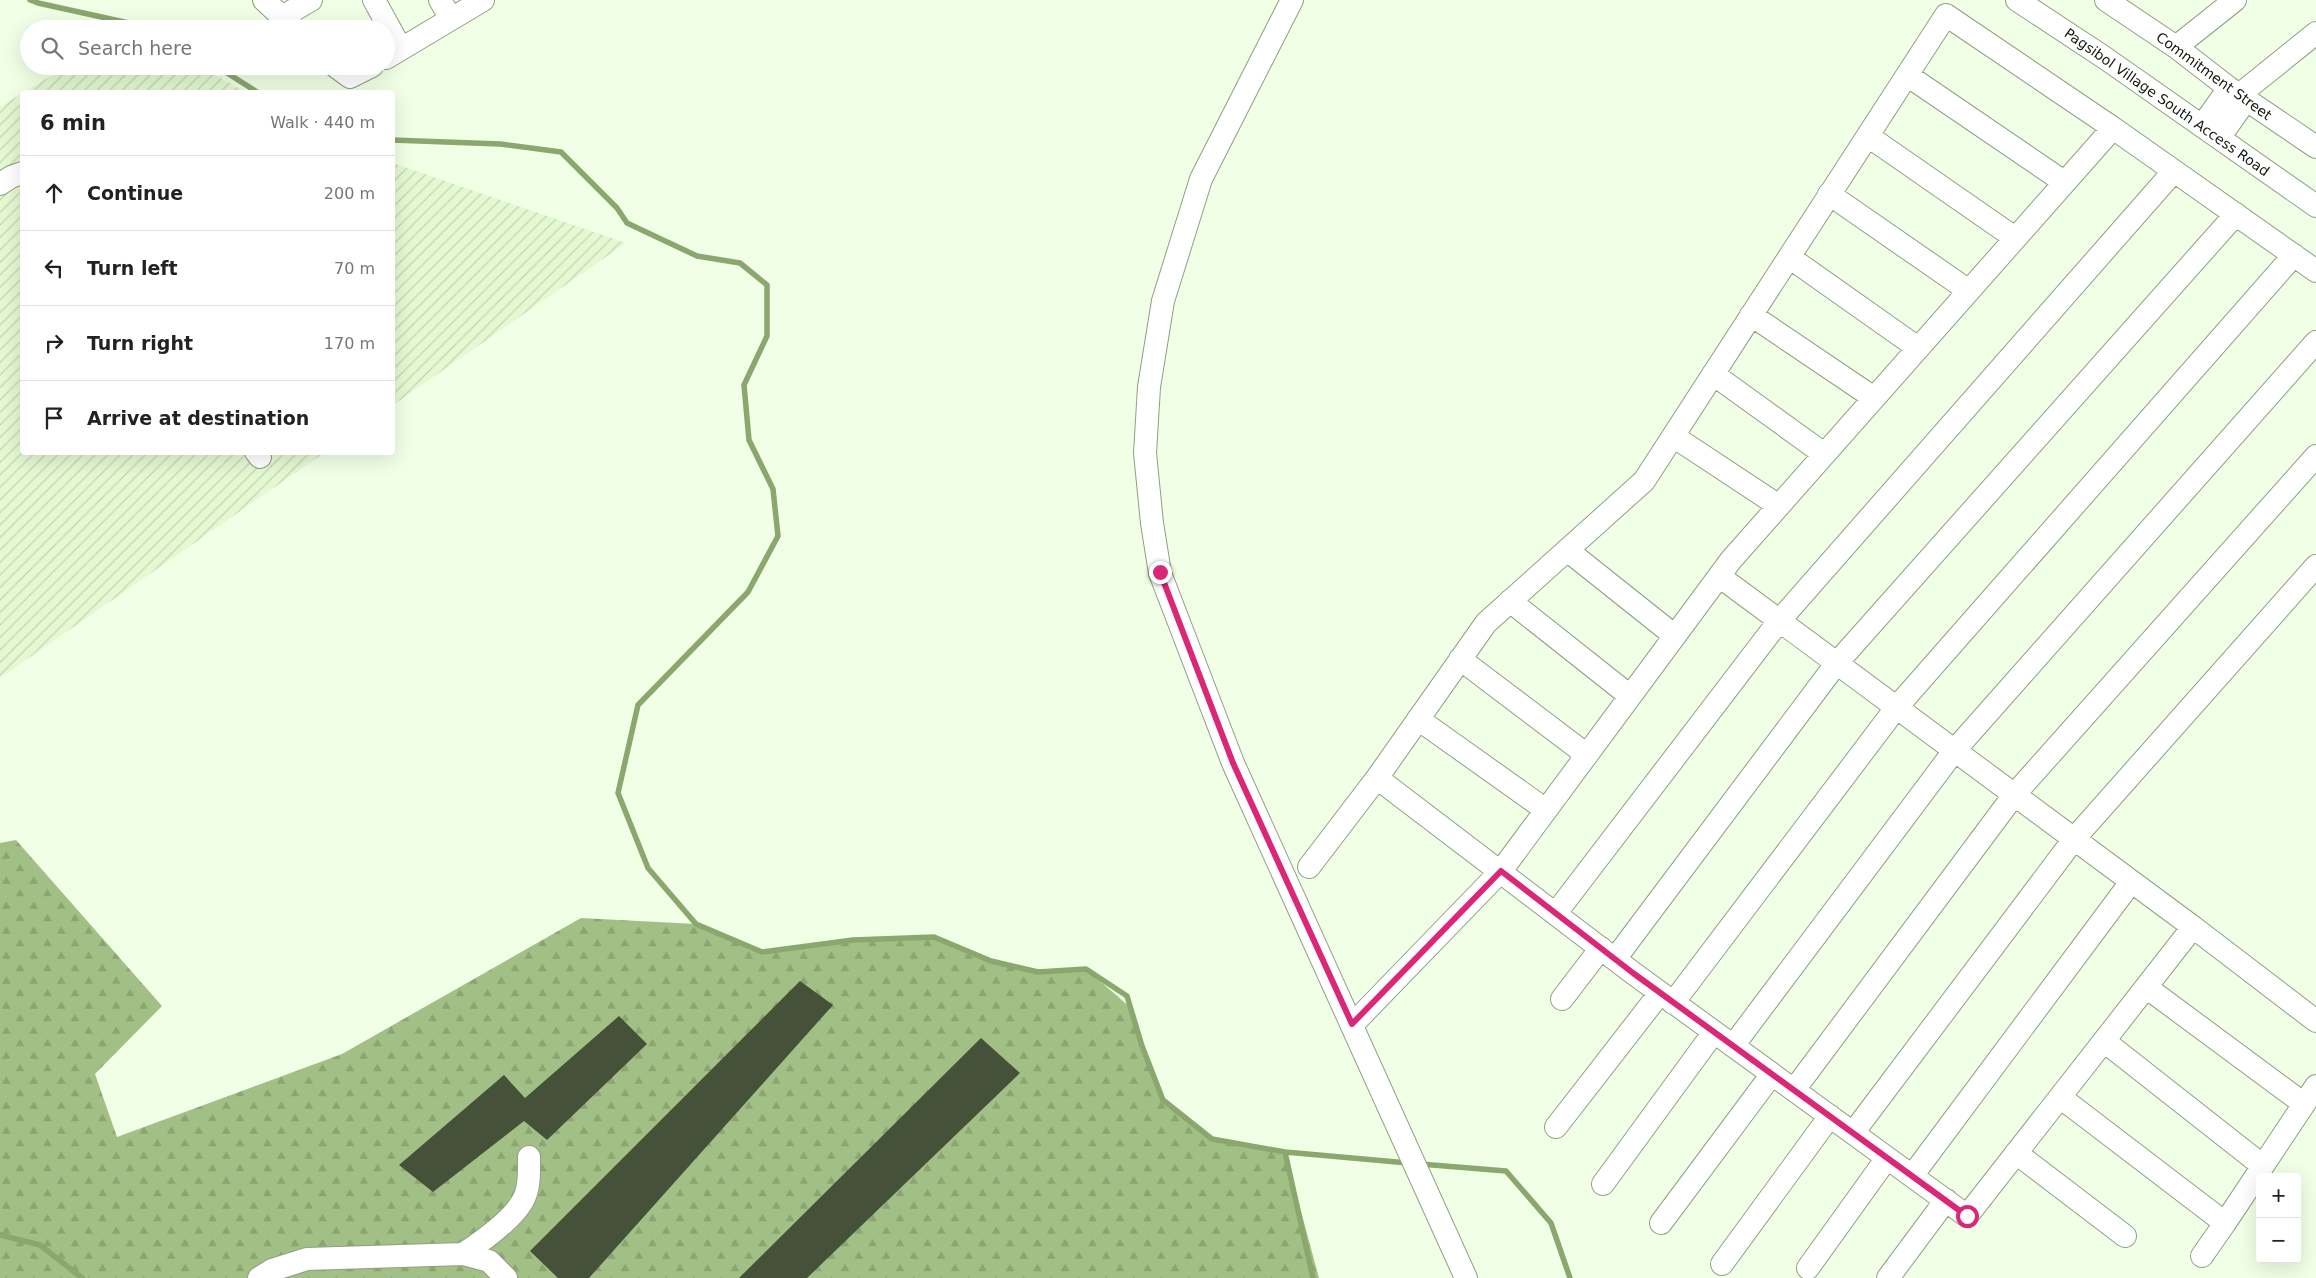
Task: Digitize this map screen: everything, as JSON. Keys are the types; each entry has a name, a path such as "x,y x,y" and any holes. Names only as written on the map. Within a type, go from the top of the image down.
{"street":[{"path":"264,0 285,20"},
{"path":"291,20 311,0"},
{"path":"374,0 382,20"},
{"path":"395,52 446,9 483,0"},
{"path":"1292,0 1201,179 1163,301 1149,387 1145,453 1152,523 1160,572 1233,763 1464,1274"},
{"name":"Pagsibol Village South Access Road","path":"2017,0 2316,206"},
{"path":"2176,47 2236,0"},
{"name":"Commitment Street","path":"2112,2 2238,94 2313,140"},
{"path":"1308,867 1377,778 1486,623 1644,481 1946,15 2112,128 2316,271"},
{"path":"2211,132 2238,94 2316,33"},
{"path":"1907,75 2064,182"},
{"path":"1352,1024 1501,871 1719,576 1824,454 2112,128"},
{"path":"1868,136 2015,238"},
{"path":"1556,913 1779,621 2174,171"},
{"path":"0,184 20,173"},
{"path":"1830,194 1969,291"},
{"path":"1562,999 1608,954 1836,664 2236,214"},
{"path":"1556,1127 1667,998 1896,708 2294,255"},
{"path":"1789,257 1918,348"},
{"path":"1752,315 1874,398"},
{"path":"1733,1046 1954,751 2316,342"},
{"path":"1713,374 1824,454"},
{"path":"1673,436 1779,506"},
{"path":"1794,1090 2014,795 2316,456"},
{"path":"1567,550 1675,636"},
{"path":"1853,1133 2074,839 2316,566"},
{"path":"1719,576 2193,927 2316,1021"},
{"path":"1510,601 1630,696"},
{"path":"1460,660 1587,755"},
{"path":"1418,720 1546,810"},
{"path":"1377,778 1667,998 1967,1216 2193,927"},
{"path":"1912,1176 2131,882"},
{"path":"2146,987 2310,1095 2202,1256"},
{"path":"1603,1184 1714,1032"},
{"path":"2104,1041 2263,1166"},
{"path":"1661,1223 1772,1074"},
{"path":"2060,1097 2225,1223"},
{"path":"1722,1264 1830,1116"},
{"path":"2016,1153 2125,1236"},
{"path":"463,1254 484,1240 509,1217 525,1197 530,1157"},
{"path":"1808,1268 1887,1158"},
{"path":"1888,1278 1946,1200"},
{"path":"260,1278 272,1270 306,1259 463,1254 489,1261 506,1278"}],"shaded area":[{"path":"53,75 215,75 242,90 27,90"},
{"path":"20,94 20,455 321,455 0,678 0,107"},
{"path":"395,164 626,243 395,404"}],"green space":[{"path":"16,840 162,1006 95,1074 117,1137 342,1054 581,918 696,924 762,952 851,940 939,939 993,962 1038,972 1086,969 1131,1008 1163,1100 1212,1139 1285,1152 1319,1278 0,1278 0,843"}],"building":[{"path":"800,981 833,1005 589,1278 558,1278 530,1251"},
{"path":"619,1016 647,1044 547,1140 524,1121 433,1192 399,1165 504,1075 525,1098"},
{"path":"981,1038 1020,1073 807,1278 739,1278"}],"waterway":[{"path":"30,0 115,20"},
{"path":"230,75 254,90"},
{"path":"395,140 500,144 561,152 617,208 627,223 697,256 740,263 767,285 767,336 744,385 749,440 773,489 778,536 748,592 638,705 618,793 648,868 696,924 762,952 853,940 934,937 991,961 1038,972 1086,969 1127,996 1142,1046 1163,1100 1212,1139 1285,1152 1408,1163"},
{"path":"1285,1152 1313,1278"},
{"path":"1420,1164 1506,1171 1551,1223 1570,1278"},
{"path":"0,1235 40,1245 82,1278"}],"route":[{"path":"1160,572 1233,763 1352,1024 1501,871 1633,973 1967,1216"}]}
